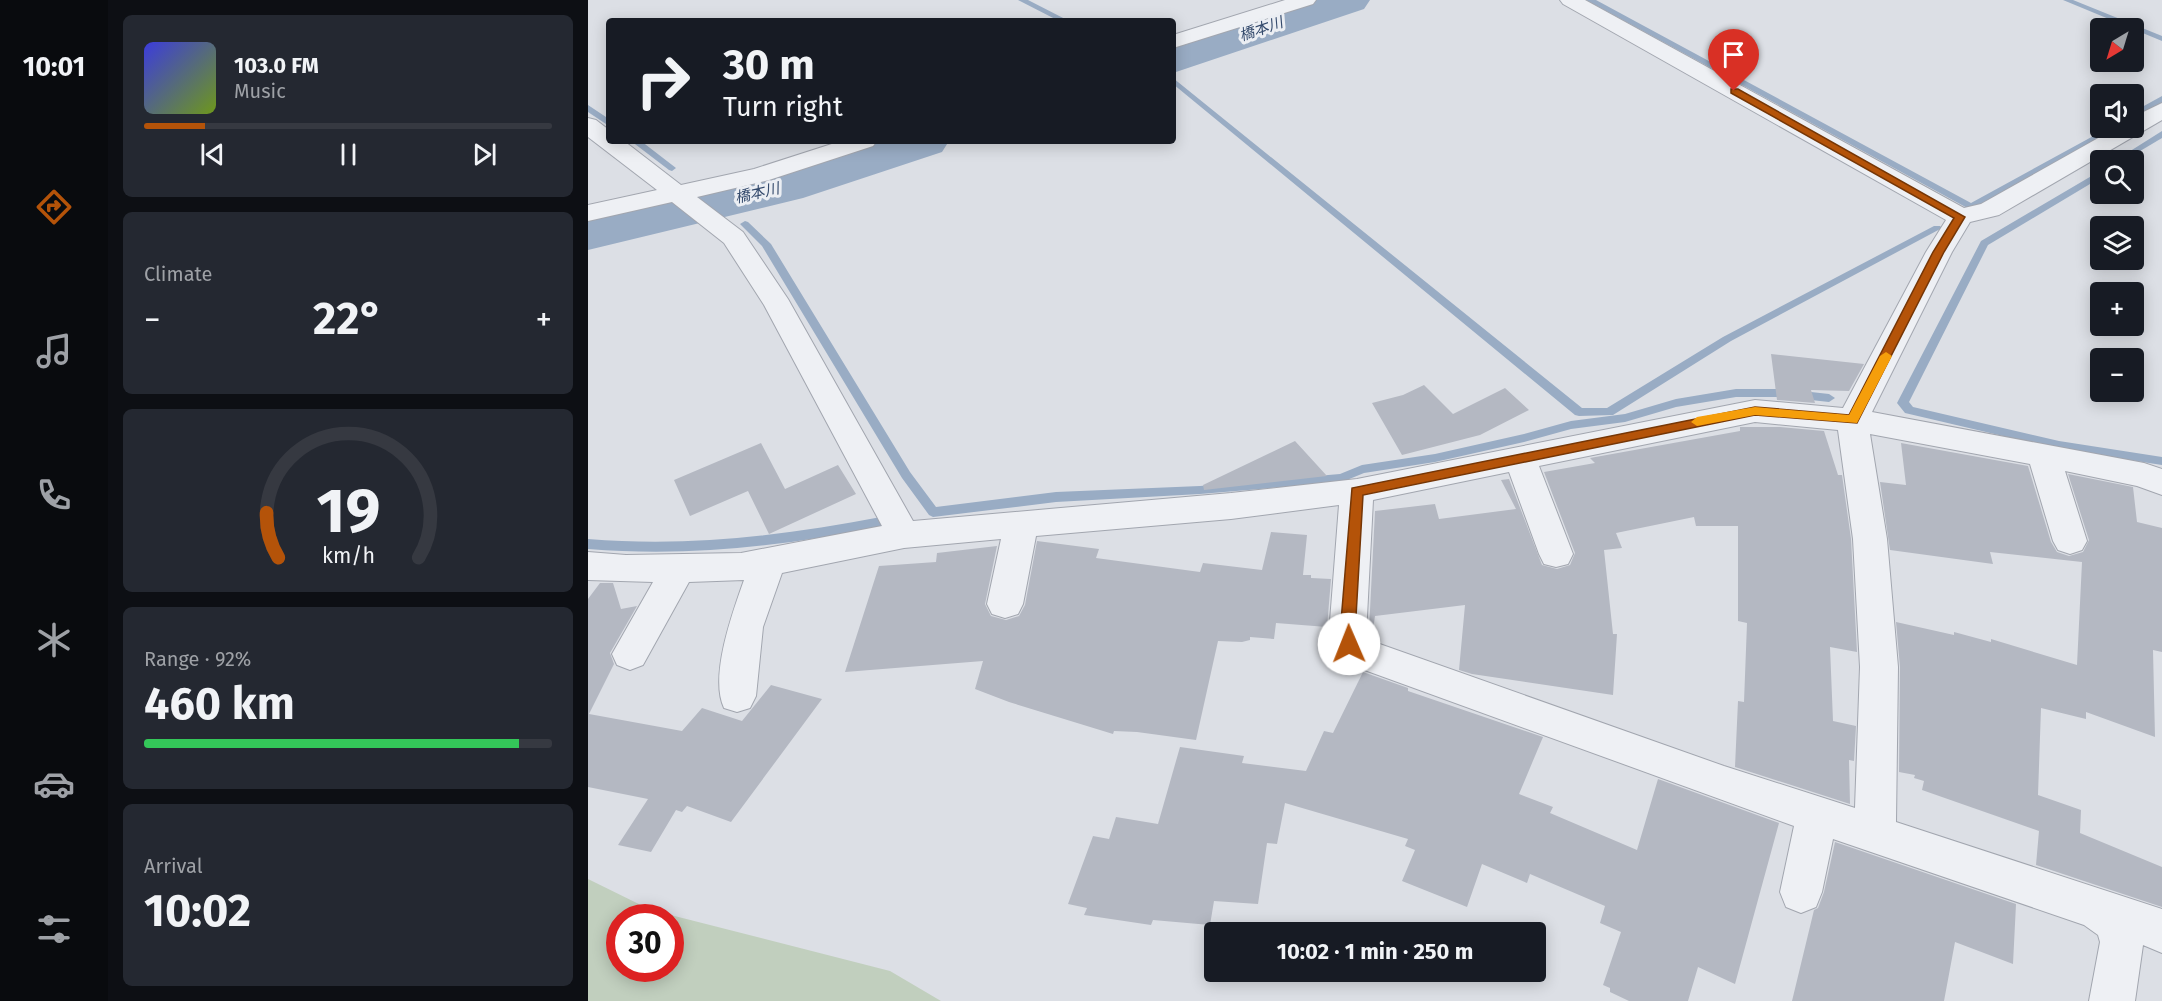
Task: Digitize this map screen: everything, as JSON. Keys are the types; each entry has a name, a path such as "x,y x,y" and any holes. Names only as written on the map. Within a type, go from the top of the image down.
{"street":[{"path":"1176,41 1306,0"},
{"path":"1570,0 1960,217 1990,210 2113,138"},
{"path":"2144,120 2162,110"},
{"path":"588,125 606,139"},
{"path":"613,144 734,238 771,295 904,535"},
{"path":"588,213 760,175 856,144"},
{"path":"1875,833 1879,666 1870,539 1852,420 1938,252 1960,217"},
{"path":"588,566 626,569 741,567 904,535 1231,506 1357,491 1755,411 1852,420 1917,430 2144,475 2162,483"},
{"path":"2044,456 2070,541"},
{"path":"1520,458 1556,554"},
{"path":"1357,491 1347,634 1349,644 1361,653 1724,784 2096,908 2117,922 2122,942 2112,1001"},
{"path":"1005,604 1021,524"},
{"path":"737,696 745,627 768,562"},
{"path":"630,654 679,568"},
{"path":"1801,892 1817,815"},
{"path":"2104,913 2162,931"}],"green space":[{"path":"588,879 639,904 606,904 606,982 684,982 684,918 890,971 941,1001 588,1001"}],"building":[{"path":"1771,354 1864,364 1849,391 1811,390 1815,403 1777,400"},
{"path":"1424,385 1453,414 1505,388 1529,410 1480,435 1402,455 1372,403 1403,395"},
{"path":"1740,427 1780,427 1824,431 1838,475 1842,475 1851,539 1857,652 1830,647 1833,721 1856,726 1854,761 1849,760 1850,804 1735,767 1738,701 1744,702 1747,623 1738,621 1738,526 1696,526 1694,517 1616,533 1622,548 1604,550 1613,634 1617,634 1613,695 1472,674 1459,670 1465,605 1375,616 1373,630 1369,630 1375,511 1435,504 1439,519 1516,509 1501,480 1509,479 1542,565 1557,569 1570,565 1575,553 1544,472 1595,463 1590,458 1740,431"},
{"path":"1295,441 1327,476 1204,490 1203,485"},
{"path":"761,443 785,489 838,465 856,494 769,534 748,491 690,516 674,480"},
{"path":"1901,443 2028,466 2051,542 2057,552 2069,556 2083,552 2089,540 2068,474 2133,487 2137,522 2162,528 2162,652 2153,650 2155,737 2086,712 2086,719 2041,708 2038,795 2081,810 2080,833 2162,867 2162,907 2036,865 2039,831 1922,790 1924,781 1914,778 1915,775 1899,772 1900,667 1896,622 1954,635 1954,632 1991,642 1991,639 2077,665 2082,562 1990,552 1993,564 1890,550 1880,482 1906,485"},
{"path":"1271,532 1307,535 1303,575 1311,575 1311,578 1331,579 1327,627 1276,623 1274,639 1250,637 1250,640 1242,642 1218,641 1196,740 1137,732 1114,731 1113,734 1009,702 975,689 983,661 845,672 879,566 936,562 937,553 997,546 985,604 991,616 1006,620 1019,616 1025,605 1037,541 1099,549 1096,558 1200,572 1203,563 1262,570"},
{"path":"600,583 613,583 621,609 637,606 610,653 614,664 589,714 682,731 702,708 742,721 771,685 822,699 731,822 687,806 682,812 676,810 651,852 618,845 648,799 588,787 588,599"},
{"path":"1363,672 1408,688 1408,691 1543,737 1519,794 1553,807 1550,813 1637,850 1658,779 1779,823 1735,984 1698,967 1688,1001 1629,1001 1610,992 1610,988 1603,985 1621,932 1600,923 1605,906 1530,874 1527,883 1482,864 1467,907 1402,881 1415,850 1405,846 1408,839 1285,803 1277,844 1267,843 1258,904 1214,901 1210,922 1204,922 1204,924 1153,920 1151,925 1084,915 1087,908 1068,904 1093,836 1109,839 1116,817 1158,824 1180,747 1244,756 1242,763 1306,771 1324,731 1333,733"},
{"path":"1835,842 2016,904 2013,964 1955,942 1944,1001 1792,1001 1814,910 1818,908 1824,892"}],"waterway":[{"path":"1022,0 1059,18"},
{"name":"橋本川","path":"1176,58 1348,0"},
{"path":"1590,0 1971,207 2095,138"},
{"path":"2067,0 2162,39"},
{"path":"1176,82 1579,412 1609,412 1727,339 1937,228"},
{"path":"2144,110 2162,99"},
{"path":"588,108 606,121"},
{"path":"2136,150 2162,134"},
{"path":"639,144 672,168"},
{"name":"橋本川","path":"588,233 784,186 914,144"},
{"path":"2090,180 1984,243 1903,403 1909,410 2059,445 2162,461"},
{"path":"745,224 766,244 906,475 933,512 1056,497 1200,490 1342,478 1362,469 1435,458 1571,425 1625,418 1676,403 1736,393 1784,393 1829,398"},
{"path":"588,544 662,547 737,544 809,536 881,522"}],"slow traffic":[{"path":"1697,422 1755,411 1852,420 1886,356"}],"route":[{"path":"1349,644 1347,634 1357,491 1755,411 1852,420 1899,333 1938,252 1960,217 1734,91"}]}
